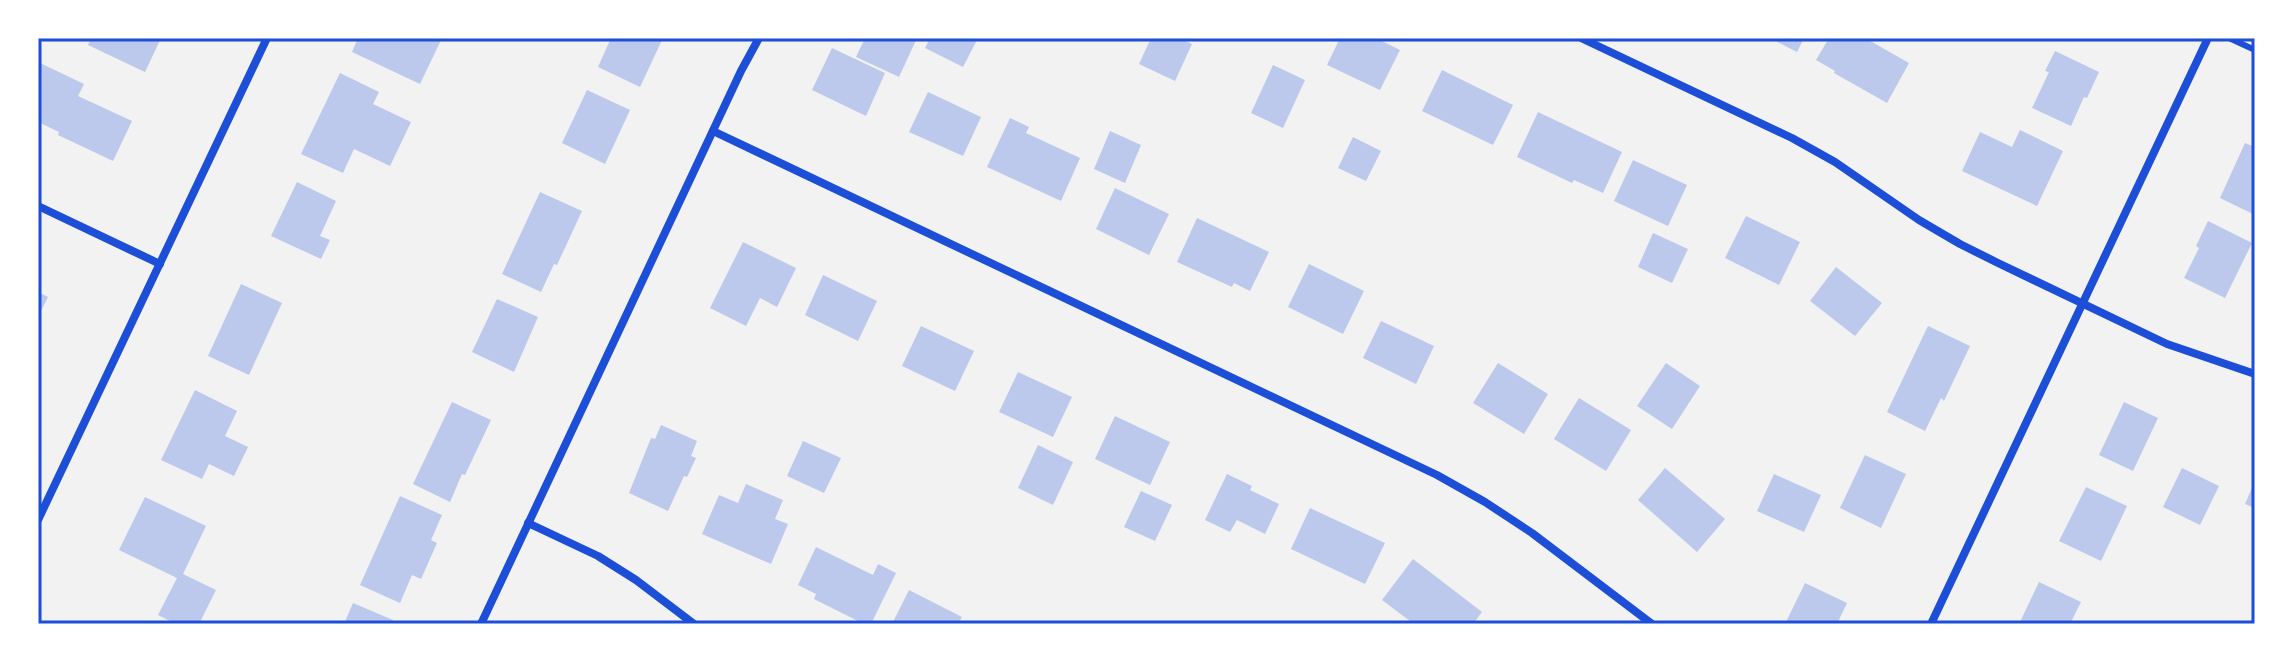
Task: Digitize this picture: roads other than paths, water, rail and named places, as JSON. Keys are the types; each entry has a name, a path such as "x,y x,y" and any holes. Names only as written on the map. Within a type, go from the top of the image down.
{"street":[{"path":"38,520 267,38"},
{"path":"481,624 759,38"},
{"path":"1581,38 1792,138 1835,162 1919,220 1960,244 2167,344 2255,374"},
{"path":"1931,624 2208,38"},
{"path":"713,131 1437,475 1532,533 1652,624"},
{"path":"38,206 160,264"},
{"path":"528,523 598,556 694,624"}],"lane":[{"path":"2229,38 2255,50"}]}
